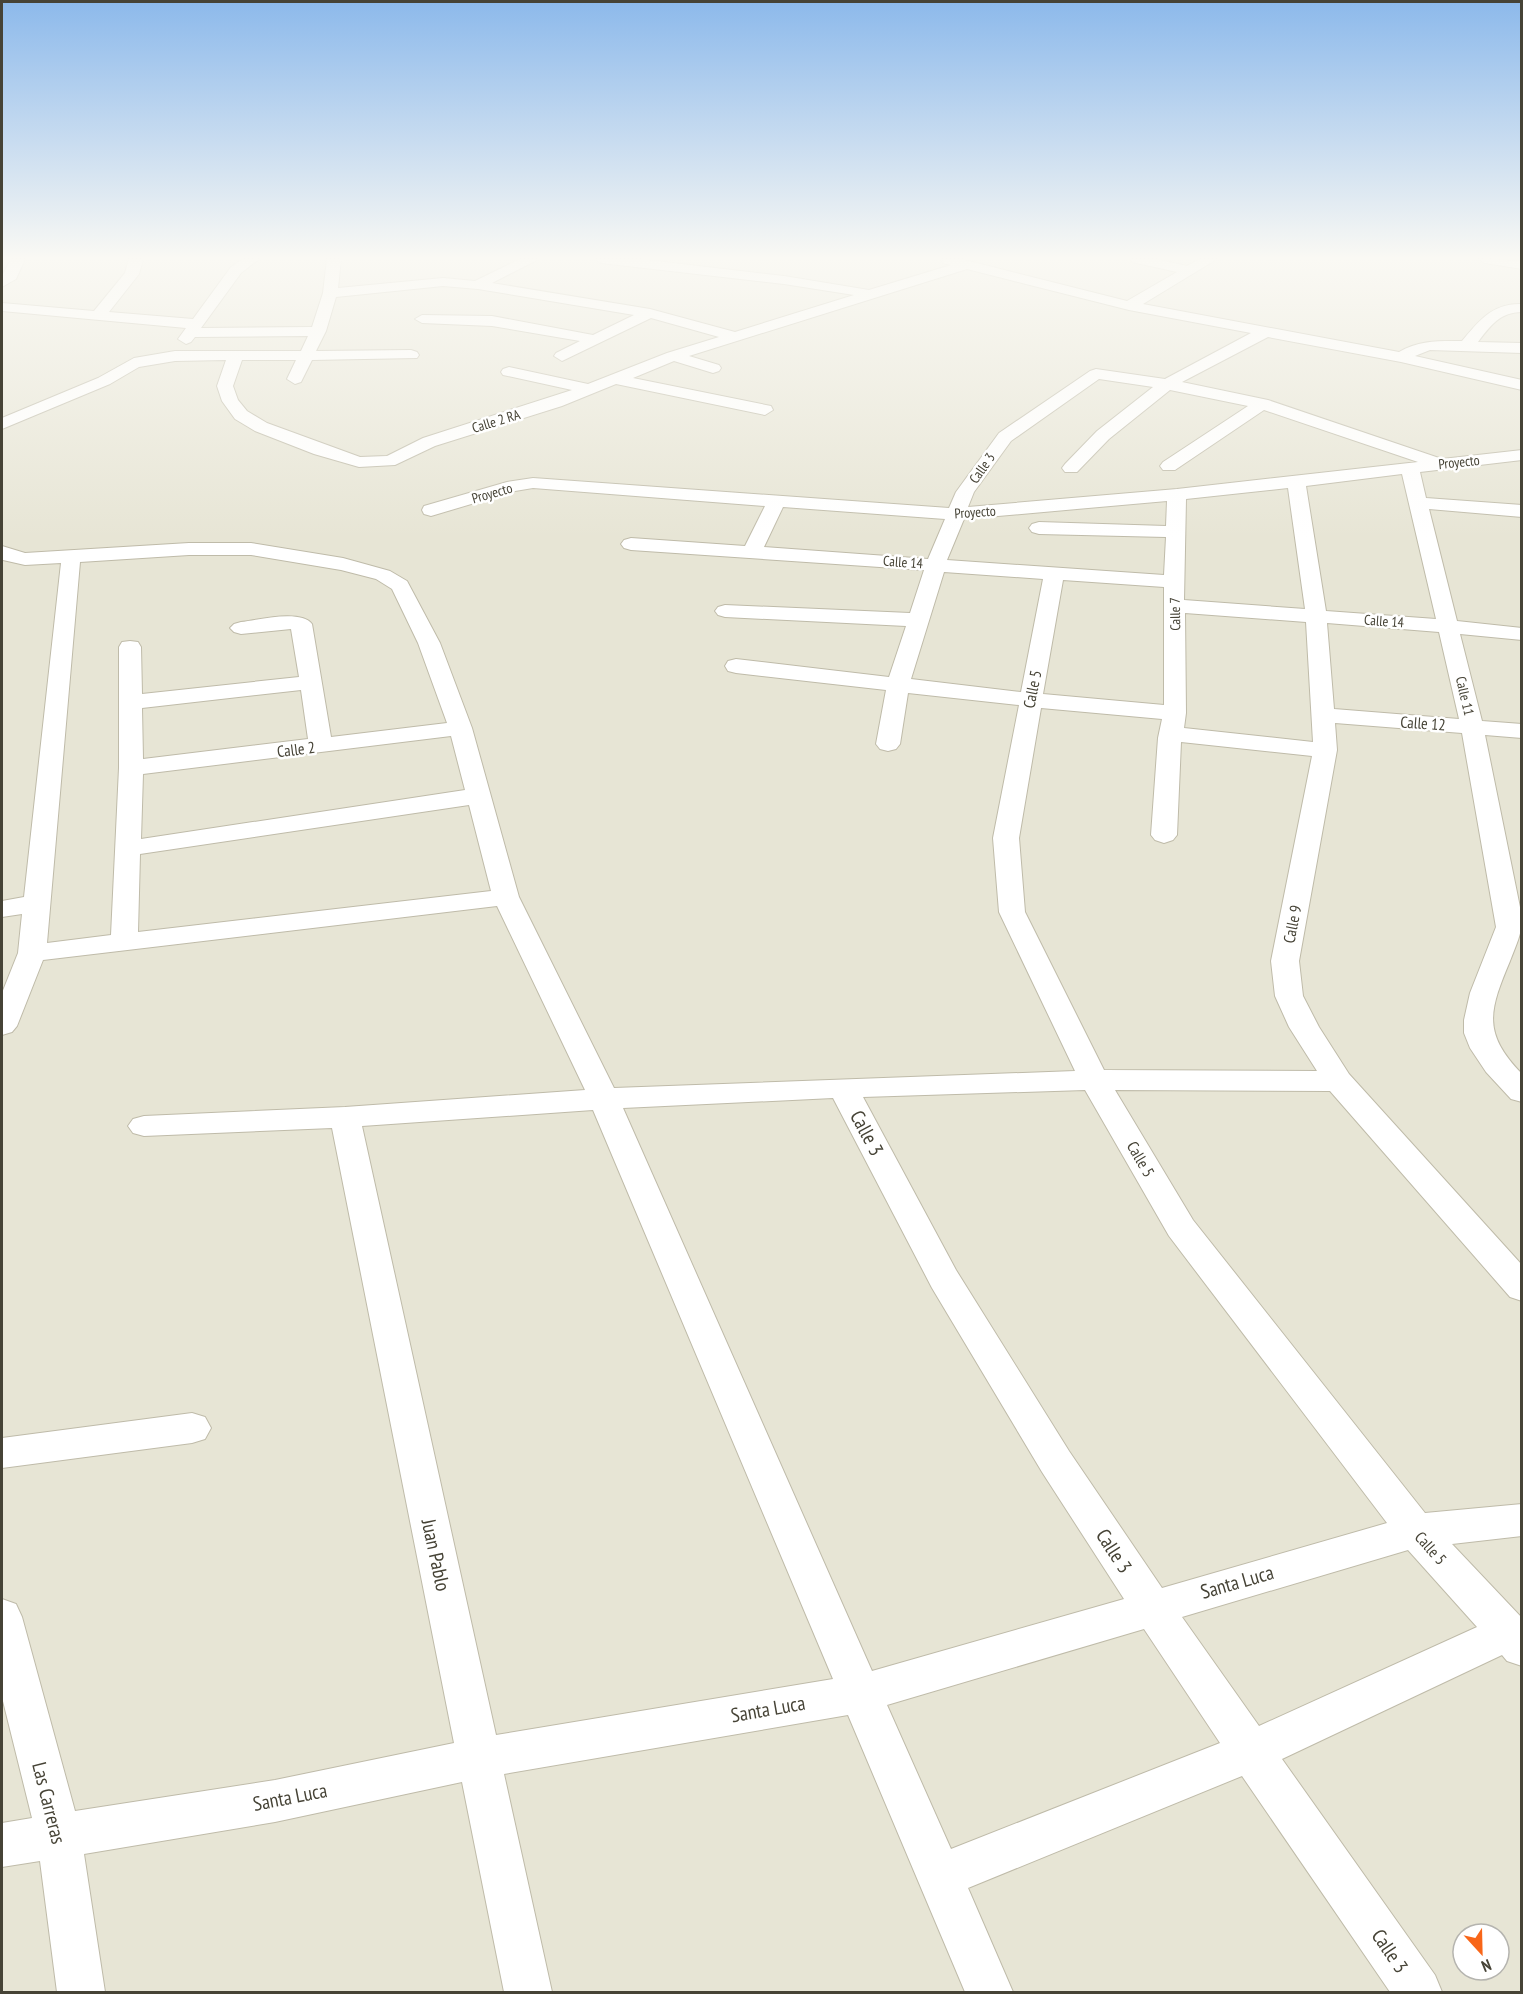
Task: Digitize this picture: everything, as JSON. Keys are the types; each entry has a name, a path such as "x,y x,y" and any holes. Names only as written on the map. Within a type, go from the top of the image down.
{"street":[{"path":"175,356 177,352"},
{"path":"295,379 307,352"},
{"path":"2,424 104,381 134,363 175,356 410,358 412,352"},
{"path":"572,352 562,357 633,372"},
{"name":"Calle 2 RA","path":"235,357 225,386 230,401 241,415 261,427 320,450 359,462 389,461 404,456 429,442 591,389 685,352"},
{"path":"1071,468 1103,435 1167,384 1227,352"},
{"path":"1374,352 1521,385"},
{"path":"1401,357 1411,352"},
{"path":"673,356 713,368"},
{"path":"509,372 591,389"},
{"name":"Calle 3","path":"888,744 898,684 936,564 965,492 1005,437 1096,374 1167,384"},
{"path":"616,379 765,410"},
{"path":"1167,384 1262,404 1441,464"},
{"path":"1169,466 1262,404"},
{"path":"1516,456 1521,474"},
{"name":"Proyecto","path":"431,510 513,486 533,483 956,514 1177,495 1516,456"},
{"name":"Calle 11","path":"1410,468 1472,727 1516,927"},
{"name":"Calle 9","path":"1296,482 1316,616 1325,750 1285,962 1289,996 1304,1027 1338,1081 1521,1288"},
{"name":"Calle 7","path":"1164,834 1173,723 1177,495"},
{"path":"752,551 776,502"},
{"path":"1419,503 1521,511"},
{"path":"1039,528 1176,532"},
{"name":"Calle 14","path":"631,544 1174,582"},
{"path":"2,552 25,559 189,549 251,549 343,564 383,576 400,585 429,643 460,728 506,897 604,1099 989,1992"},
{"path":"2,1026 32,953 39,903 71,557"},
{"name":"Calle 5","path":"1054,574 1006,838 1012,912 1094,1080 1181,1228 1416,1531 1515,1640"},
{"name":"Calle 14","path":"1175,606 1448,626 1521,634"},
{"path":"725,611 918,620"},
{"path":"240,628 300,622 321,746"},
{"path":"124,943 131,768 130,647"},
{"path":"736,666 1030,700 1173,723 1198,738 1325,750"},
{"path":"131,702 310,682"},
{"name":"Calle 12","path":"1324,716 1521,731"},
{"name":"Calle 2","path":"131,768 460,728"},
{"path":"129,848 477,796"},
{"path":"32,953 506,897"},
{"path":"2,909 39,903"},
{"path":"1516,927 1480,1005 1479,1035 1499,1070 1521,1092"},
{"path":"144,1126 345,1117 604,1099 843,1088 1094,1080 1338,1081"},
{"name":"Calle 3","path":"843,1088 943,1278 1063,1472 1151,1607 1418,1992"},
{"name":"Juan Pablo","path":"345,1117 528,1992"},
{"path":"2,1453 192,1428"},
{"name":"Santa Luca","path":"2,1845 275,1801 479,1758 860,1694 1416,1531 1521,1520"},
{"name":"Las Carreras","path":"2,1617 59,1836 81,1992"},
{"path":"939,1877 1252,1751 1515,1640"}],"shaded area":[{"path":"2,352 1521,352 1521,1992 2,1992"}]}
